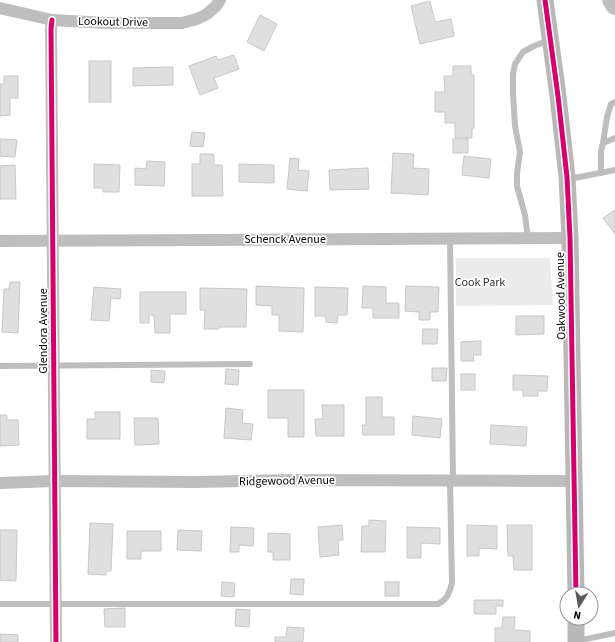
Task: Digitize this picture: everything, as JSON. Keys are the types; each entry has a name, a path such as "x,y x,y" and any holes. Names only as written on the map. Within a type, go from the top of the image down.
{"main road":[{"path":"612,0 615,5"}],"street":[{"name":"Lookout Drive","path":"0,8 52,20 107,23 182,23 197,19 207,14 220,0"},
{"name":"Oakwood Avenue","path":"545,0 567,179 570,238 576,586"},
{"name":"Glendora Avenue","path":"52,20 56,642"},
{"name":"Schenck Avenue","path":"0,242 570,238"},
{"name":"Ridgewood Avenue","path":"0,482 574,480"},
{"path":"576,626 576,642"}],"lane":[{"path":"528,239 525,214 517,186 520,152 515,126 513,74 515,64 522,52 550,39"},
{"path":"601,173 600,151 604,142 607,116 612,104 615,102"},
{"path":"604,142 615,138"},
{"path":"567,179 615,170"},
{"path":"0,604 438,604 445,601 449,595 452,583 450,238"},
{"path":"0,366 250,364"},
{"path":"576,642 615,633"}],"green space":[{"name":"Cook Park","path":"456,258 550,258 553,305 456,306"}],"building":[{"path":"430,1 435,22 451,19 454,36 420,44 411,6"},
{"path":"260,15 277,24 264,51 247,42"},
{"path":"234,55 239,69 214,78 218,88 200,95 189,66 216,56 218,60"},
{"path":"89,61 111,61 111,102 89,102"},
{"path":"453,66 471,66 471,75 474,75 474,128 472,128 472,138 455,138 455,123 445,123 445,112 435,112 435,92 445,92 444,76 453,76"},
{"path":"173,67 173,85 133,86 133,68"},
{"path":"4,76 18,76 18,98 10,98 10,115 0,116 0,84 4,84"},
{"path":"192,132 205,133 203,147 190,146"},
{"path":"0,139 17,140 15,157 0,156"},
{"path":"453,139 468,139 468,153 453,153"},
{"path":"393,153 414,154 413,168 429,169 428,195 391,193"},
{"path":"200,154 214,154 214,165 222,165 223,196 192,196 192,164 200,164"},
{"path":"464,156 491,159 489,178 462,175"},
{"path":"290,158 299,159 298,170 309,171 307,191 287,189"},
{"path":"147,161 165,162 164,186 135,185 135,168 146,169"},
{"path":"94,164 120,165 119,192 103,192 103,188 94,188"},
{"path":"239,164 274,165 274,183 239,182"},
{"path":"15,165 16,199 0,199 0,166"},
{"path":"368,168 369,189 330,190 329,170"},
{"path":"615,210 615,234 603,218"},
{"path":"10,282 20,282 18,333 2,332 4,289 9,289"},
{"path":"256,286 304,288 303,332 279,331 279,315 272,315 272,306 256,305"},
{"path":"363,286 386,287 386,303 399,303 399,318 373,318 373,308 362,308"},
{"path":"406,286 439,287 438,312 430,312 430,320 419,320 419,312 405,311"},
{"path":"94,287 121,289 120,299 111,298 109,321 91,320"},
{"path":"315,287 348,288 347,315 338,315 337,323 326,322 326,316 315,316"},
{"path":"200,288 247,289 246,327 219,327 219,329 204,329 205,310 200,310"},
{"path":"140,292 186,292 186,314 170,314 170,333 155,333 154,315 149,315 149,323 140,323"},
{"path":"516,316 544,316 544,334 516,335"},
{"path":"423,329 438,329 437,344 422,344"},
{"path":"481,341 481,355 473,355 474,361 461,361 461,342"},
{"path":"432,368 447,368 446,381 432,381"},
{"path":"226,369 239,370 238,385 225,384"},
{"path":"151,370 165,371 164,383 151,382"},
{"path":"461,374 475,374 475,390 461,390"},
{"path":"513,375 548,376 547,391 538,391 538,396 523,396 523,390 513,390"},
{"path":"268,390 304,390 304,437 288,437 288,418 268,418"},
{"path":"366,397 382,397 382,417 394,417 394,435 363,435 362,425 366,425"},
{"path":"322,405 344,405 344,436 316,436 315,419 323,419"},
{"path":"226,408 243,410 242,423 253,424 251,440 224,438"},
{"path":"95,412 120,412 120,439 87,439 87,419 95,419"},
{"path":"0,415 7,415 7,420 18,420 19,445 0,446"},
{"path":"413,416 442,419 440,438 412,435"},
{"path":"134,418 158,418 159,444 135,445"},
{"path":"491,425 527,427 526,446 490,444"},
{"path":"369,520 386,521 385,552 361,552 362,526 369,526"},
{"path":"90,523 113,524 111,571 106,571 106,575 88,574"},
{"path":"342,525 343,540 338,540 339,555 320,557 318,527"},
{"path":"467,525 497,526 497,549 479,548 479,556 467,556"},
{"path":"507,525 532,525 532,570 514,570 513,556 508,556"},
{"path":"231,527 254,528 253,546 239,545 239,552 230,552"},
{"path":"407,527 440,528 440,544 421,543 421,558 407,558"},
{"path":"0,530 17,530 16,581 0,580"},
{"path":"178,530 202,531 201,551 177,550"},
{"path":"127,531 161,531 161,551 141,551 141,559 127,559"},
{"path":"268,533 290,534 290,560 273,560 273,552 268,552"},
{"path":"291,579 304,579 303,595 290,594"},
{"path":"222,582 235,583 234,597 221,596"},
{"path":"385,582 399,582 399,596 385,596"},
{"path":"474,600 503,600 503,606 496,606 496,614 474,614"},
{"path":"125,608 125,627 105,627 104,609"},
{"path":"236,609 250,610 249,627 235,626"},
{"path":"503,617 515,617 514,630 530,631 530,642 495,642 495,628 502,628"},
{"path":"287,627 304,628 303,642 275,642 275,637 286,637"},
{"path":"0,634 18,635 18,642 0,642"}],"cycle path":[{"path":"545,0 567,177 570,238 576,586"},
{"path":"52,20 56,642"}]}
